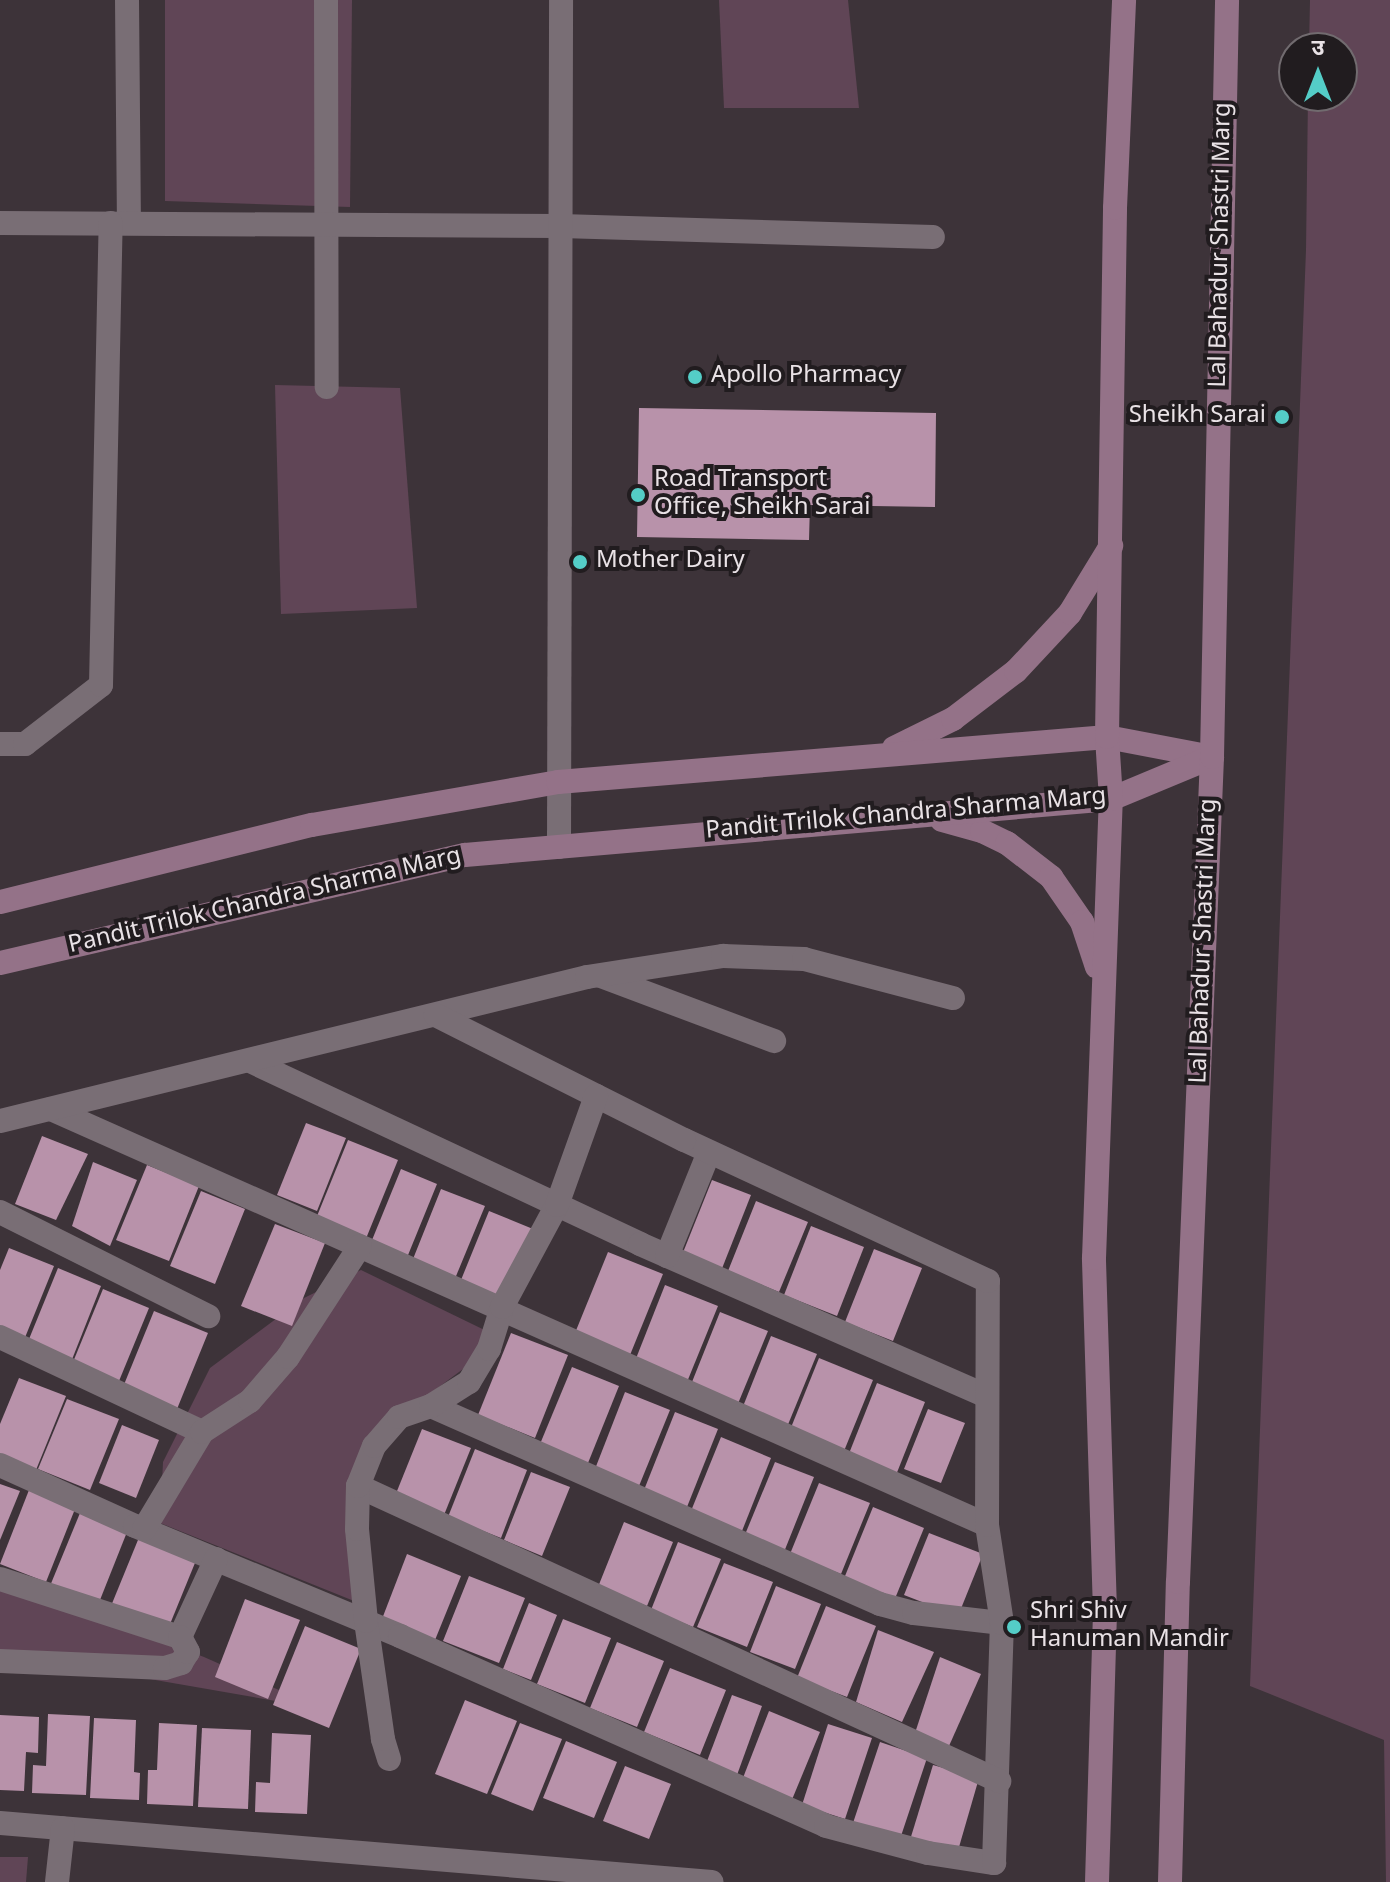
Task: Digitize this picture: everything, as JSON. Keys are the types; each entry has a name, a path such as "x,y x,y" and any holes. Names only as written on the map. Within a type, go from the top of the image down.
{"main road":[{"path":"1097,1882 1105,1611 1094,1258 1111,799 1107,737 1115,208 1124,0"},
{"name":"Lal Bahadur Shastri Marg","path":"1170,1882 1178,1582 1212,757 1227,0"},
{"path":"881,755 953,719 1016,671 1070,613 1111,546"},
{"path":"0,902 312,825 558,782 1107,737 1212,757"},
{"name":"Pandit Trilok Chandra Sharma Marg","path":"0,963 465,855 1111,799 1212,757"},
{"path":"900,817 955,822 982,831 1030,858 1051,877 1082,922 1093,948 1101,1030"}],"street":[{"path":"0,744 25,744 101,685 127,0"},
{"path":"326,0 327,387"},
{"path":"559,847 561,0"},
{"path":"0,223 561,226 933,237"},
{"path":"0,1121 599,975 723,956 804,959 953,998"},
{"path":"599,975 774,1041"},
{"path":"0,1465 144,1529 366,1621 826,1826 867,1839 994,1863 1002,1623 987,1525 988,1281 709,1152 436,1015"},
{"path":"250,1061 667,1256 987,1396"},
{"path":"389,1759 383,1739 366,1621 357,1529 358,1486 374,1446 399,1417 431,1406 469,1382 489,1349 502,1307 557,1205 596,1096"},
{"path":"51,1109 987,1525"},
{"path":"667,1256 709,1152"},
{"path":"0,1212 208,1316"},
{"path":"144,1529 202,1432 250,1401 288,1357 360,1246"},
{"path":"0,1337 202,1432"},
{"path":"431,1406 880,1604 914,1613 1002,1623"},
{"path":"358,1486 999,1781"},
{"path":"180,1637 216,1559"},
{"path":"0,1579 180,1637 188,1652 181,1663 165,1668 0,1661"},
{"path":"0,1823 712,1882"},
{"path":"57,1882 63,1828"}],"shaded area":[{"path":"165,0 352,0 350,207 165,201"},
{"path":"719,0 848,0 859,108 724,108"},
{"path":"1310,0 1390,0 1390,1882 1386,1882 1384,1740 1250,1686 1306,250 1308,112 1358,112 1358,32 1309,32"},
{"path":"275,385 400,388 417,608 281,614"},
{"path":"361,1270 503,1339 427,1396 374,1446 359,1603 160,1523 163,1462 210,1368 304,1298"},
{"path":"0,1580 204,1657 322,1709 0,1653"},
{"path":"0,1857 28,1857 26,1882 0,1882"}],"building":[{"path":"639,408 936,413 935,507 810,505 809,540 637,537"},
{"path":"306,1123 346,1138 317,1211 277,1195"},
{"path":"42,1136 88,1154 56,1220 15,1204"},
{"path":"348,1140 398,1160 365,1241 315,1221"},
{"path":"93,1162 137,1180 110,1246 72,1226"},
{"path":"147,1165 199,1186 169,1261 116,1240"},
{"path":"401,1169 437,1184 406,1260 370,1245"},
{"path":"712,1180 751,1195 721,1271 682,1255"},
{"path":"441,1189 485,1206 454,1281 411,1264"},
{"path":"201,1191 245,1209 215,1284 170,1266"},
{"path":"756,1201 808,1222 779,1292 728,1271"},
{"path":"489,1211 533,1229 505,1298 461,1280"},
{"path":"275,1224 325,1243 292,1326 241,1306"},
{"path":"811,1226 864,1247 837,1316 784,1295"},
{"path":"9,1248 54,1266 24,1340 0,1331 0,1270"},
{"path":"874,1249 922,1268 893,1341 845,1322"},
{"path":"608,1252 663,1274 630,1355 575,1333"},
{"path":"58,1268 101,1286 71,1362 27,1344"},
{"path":"665,1285 718,1306 687,1382 635,1361"},
{"path":"103,1289 149,1308 119,1381 73,1362"},
{"path":"154,1311 208,1333 177,1409 123,1387"},
{"path":"720,1312 768,1331 737,1406 690,1387"},
{"path":"511,1333 568,1355 535,1438 478,1415"},
{"path":"771,1336 817,1354 787,1427 742,1409"},
{"path":"819,1358 873,1380 844,1451 790,1430"},
{"path":"572,1367 619,1386 588,1463 540,1444"},
{"path":"19,1378 66,1396 36,1470 0,1456 0,1424"},
{"path":"877,1383 925,1402 896,1475 848,1456"},
{"path":"625,1392 670,1410 639,1486 595,1469"},
{"path":"67,1399 119,1419 90,1490 38,1469"},
{"path":"928,1409 965,1423 941,1483 904,1469"},
{"path":"675,1412 718,1429 687,1507 644,1490"},
{"path":"122,1425 159,1440 136,1498 99,1483"},
{"path":"422,1429 471,1448 444,1515 395,1496"},
{"path":"721,1437 771,1458 742,1531 691,1511"},
{"path":"475,1449 527,1470 501,1538 448,1517"},
{"path":"775,1462 814,1477 784,1552 744,1537"},
{"path":"531,1472 570,1487 542,1556 504,1540"},
{"path":"819,1483 870,1503 841,1574 790,1554"},
{"path":"0,1484 20,1491 0,1540"},
{"path":"29,1490 75,1509 46,1582 0,1564"},
{"path":"873,1507 924,1528 894,1601 843,1581"},
{"path":"80,1513 127,1532 98,1605 50,1586"},
{"path":"624,1522 673,1542 647,1606 598,1587"},
{"path":"929,1533 983,1554 958,1616 904,1595"},
{"path":"140,1535 197,1558 168,1629 111,1606"},
{"path":"678,1542 721,1559 693,1627 651,1610"},
{"path":"407,1554 461,1576 435,1640 382,1619"},
{"path":"724,1563 773,1582 747,1647 697,1627"},
{"path":"469,1576 525,1598 499,1663 443,1641"},
{"path":"776,1586 821,1604 795,1669 750,1652"},
{"path":"245,1599 300,1620 268,1699 215,1677"},
{"path":"529,1603 557,1615 531,1680 503,1669"},
{"path":"826,1606 876,1626 847,1697 797,1678"},
{"path":"563,1619 611,1638 585,1703 537,1684"},
{"path":"305,1626 361,1649 329,1728 273,1705"},
{"path":"878,1630 934,1652 902,1722 856,1702"},
{"path":"617,1642 664,1661 637,1727 590,1708"},
{"path":"940,1657 981,1674 949,1746 915,1733"},
{"path":"670,1668 726,1690 700,1755 644,1732"},
{"path":"732,1695 762,1706 737,1775 706,1764"},
{"path":"465,1700 517,1721 487,1794 435,1774"},
{"path":"769,1711 820,1732 791,1802 741,1783"},
{"path":"48,1714 90,1716 86,1795 32,1793 33,1765 46,1766"},
{"path":"0,1715 39,1717 38,1753 26,1752 24,1791 0,1790"},
{"path":"94,1718 136,1720 134,1772 140,1773 139,1800 90,1798"},
{"path":"159,1723 197,1725 193,1806 147,1804 148,1770 157,1770"},
{"path":"520,1723 562,1739 533,1811 491,1794"},
{"path":"828,1724 872,1738 845,1819 802,1805"},
{"path":"202,1728 251,1730 248,1809 198,1807"},
{"path":"272,1733 311,1735 307,1814 255,1812 256,1782 270,1783"},
{"path":"566,1741 617,1762 594,1818 543,1798"},
{"path":"880,1742 927,1758 900,1839 853,1823"},
{"path":"933,1765 979,1778 957,1854 910,1840"},
{"path":"625,1766 671,1784 649,1839 603,1821"}],"place":[{"name":"Apollo Pharmacy","path":"695,377"},
{"name":"Sheikh Sarai","path":"1282,417"},
{"name":"Road Transport Office, Sheikh Sarai","path":"638,495"},
{"name":"Mother Dairy","path":"580,562"},
{"name":"Shri Shiv Hanuman Mandir","path":"1014,1627"}]}
